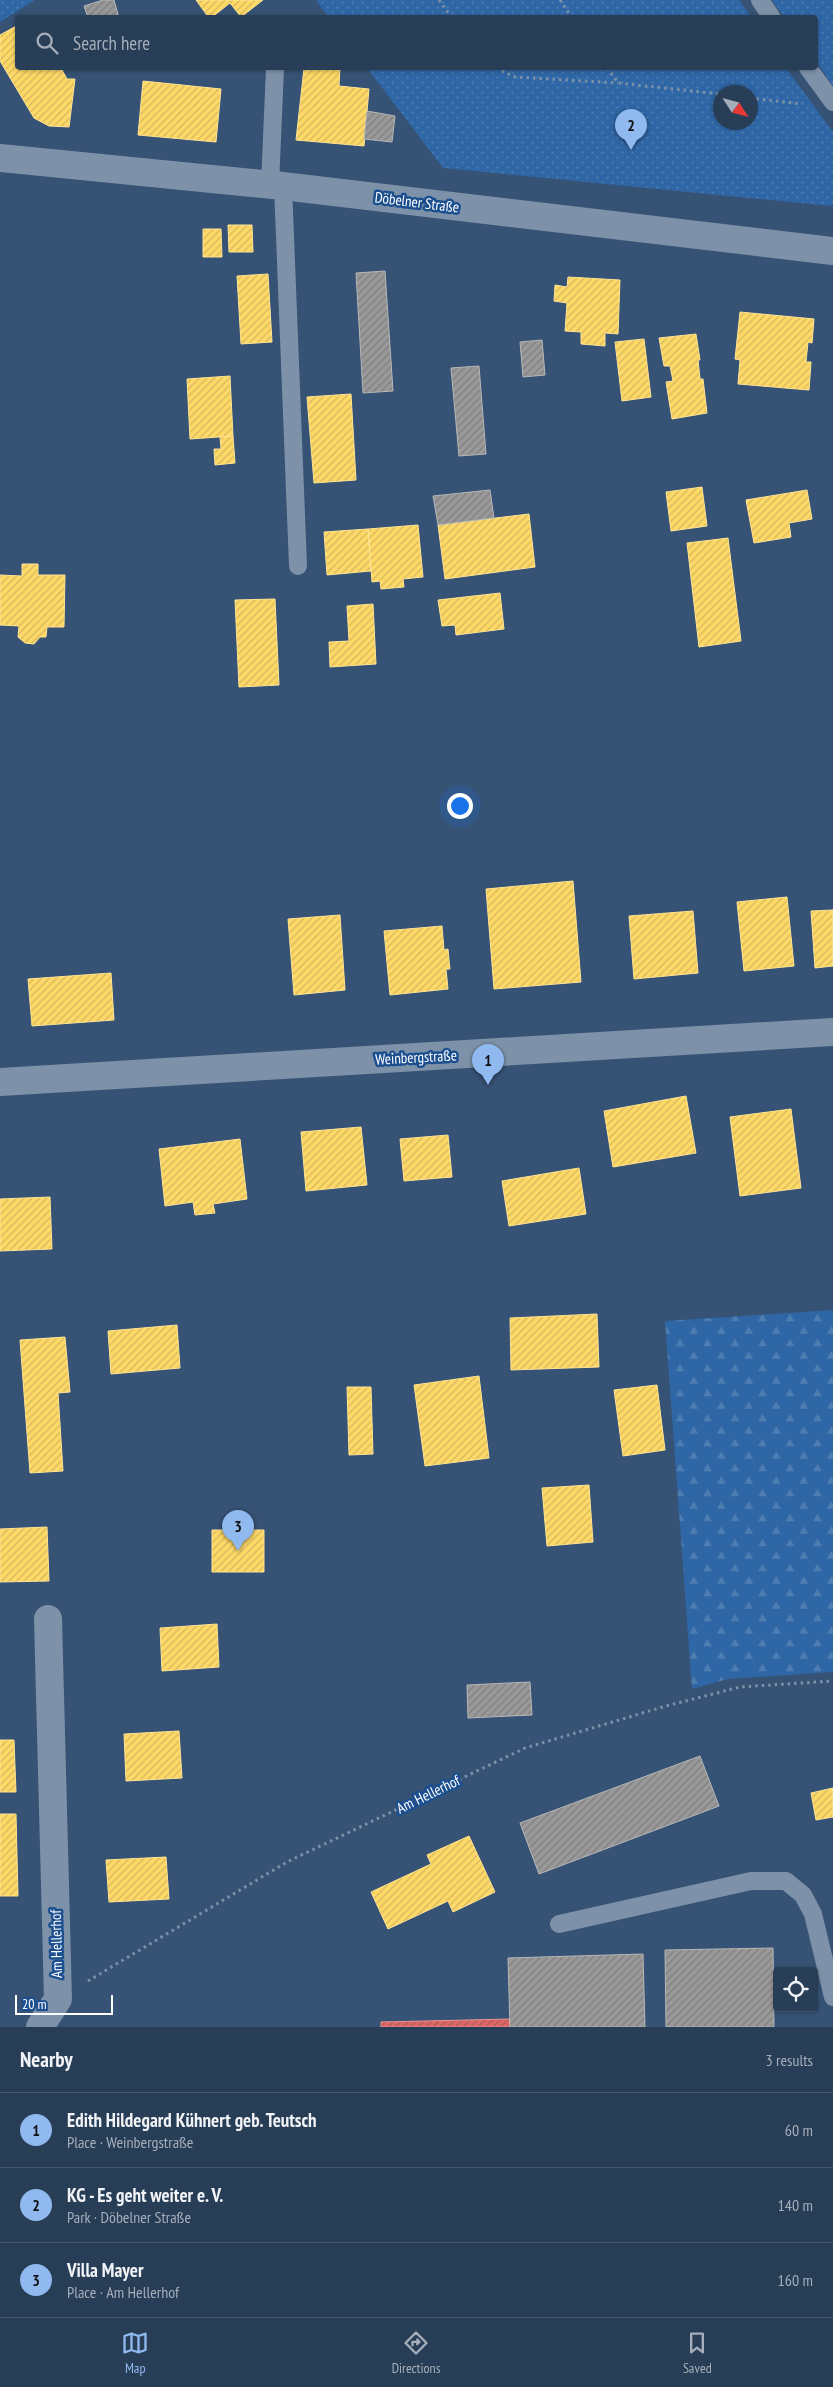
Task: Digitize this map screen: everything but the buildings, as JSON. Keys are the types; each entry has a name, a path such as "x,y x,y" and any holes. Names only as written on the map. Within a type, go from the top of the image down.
{"street":[{"name":"Döbelner Straße","path":"0,158 277,186 833,251"},
{"name":"Weinbergstraße","path":"0,1082 833,1032"},
{"name":"Am Hellerhof","path":"40,2027 58,1999 48,1618"}],"lane":[{"path":"760,0 770,15"},
{"path":"275,70 277,186 298,566"},
{"path":"809,70 833,102"},
{"path":"559,1924 750,1881 786,1881 803,1895 813,1914 833,1998"}],"path":[{"path":"439,0 450,15"},
{"path":"560,0 570,15"},
{"path":"500,70 514,77 618,83 713,93"},
{"path":"608,70 618,83"},
{"path":"758,99 804,104"},
{"name":"Am Hellerhof","path":"58,1999 287,1862 525,1748 666,1706 740,1688 833,1681"}],"green space":[{"path":"0,0 35,0 0,22"},
{"path":"316,0 739,0 750,15 327,15"},
{"path":"772,0 833,0 833,86 818,64 818,15 783,15"},
{"path":"369,70 787,70 833,132 833,203 831,206 443,168"},
{"path":"833,1310 833,1672 728,1679 692,1689 665,1321"}],"place":[{"name":"KG - Es geht weiter e. V.","path":"631,150"},
{"name":"Edith Hildegard Kühnert geb. Teutsch","path":"488,1085"},
{"name":"Villa Mayer","path":"238,1551"}]}
